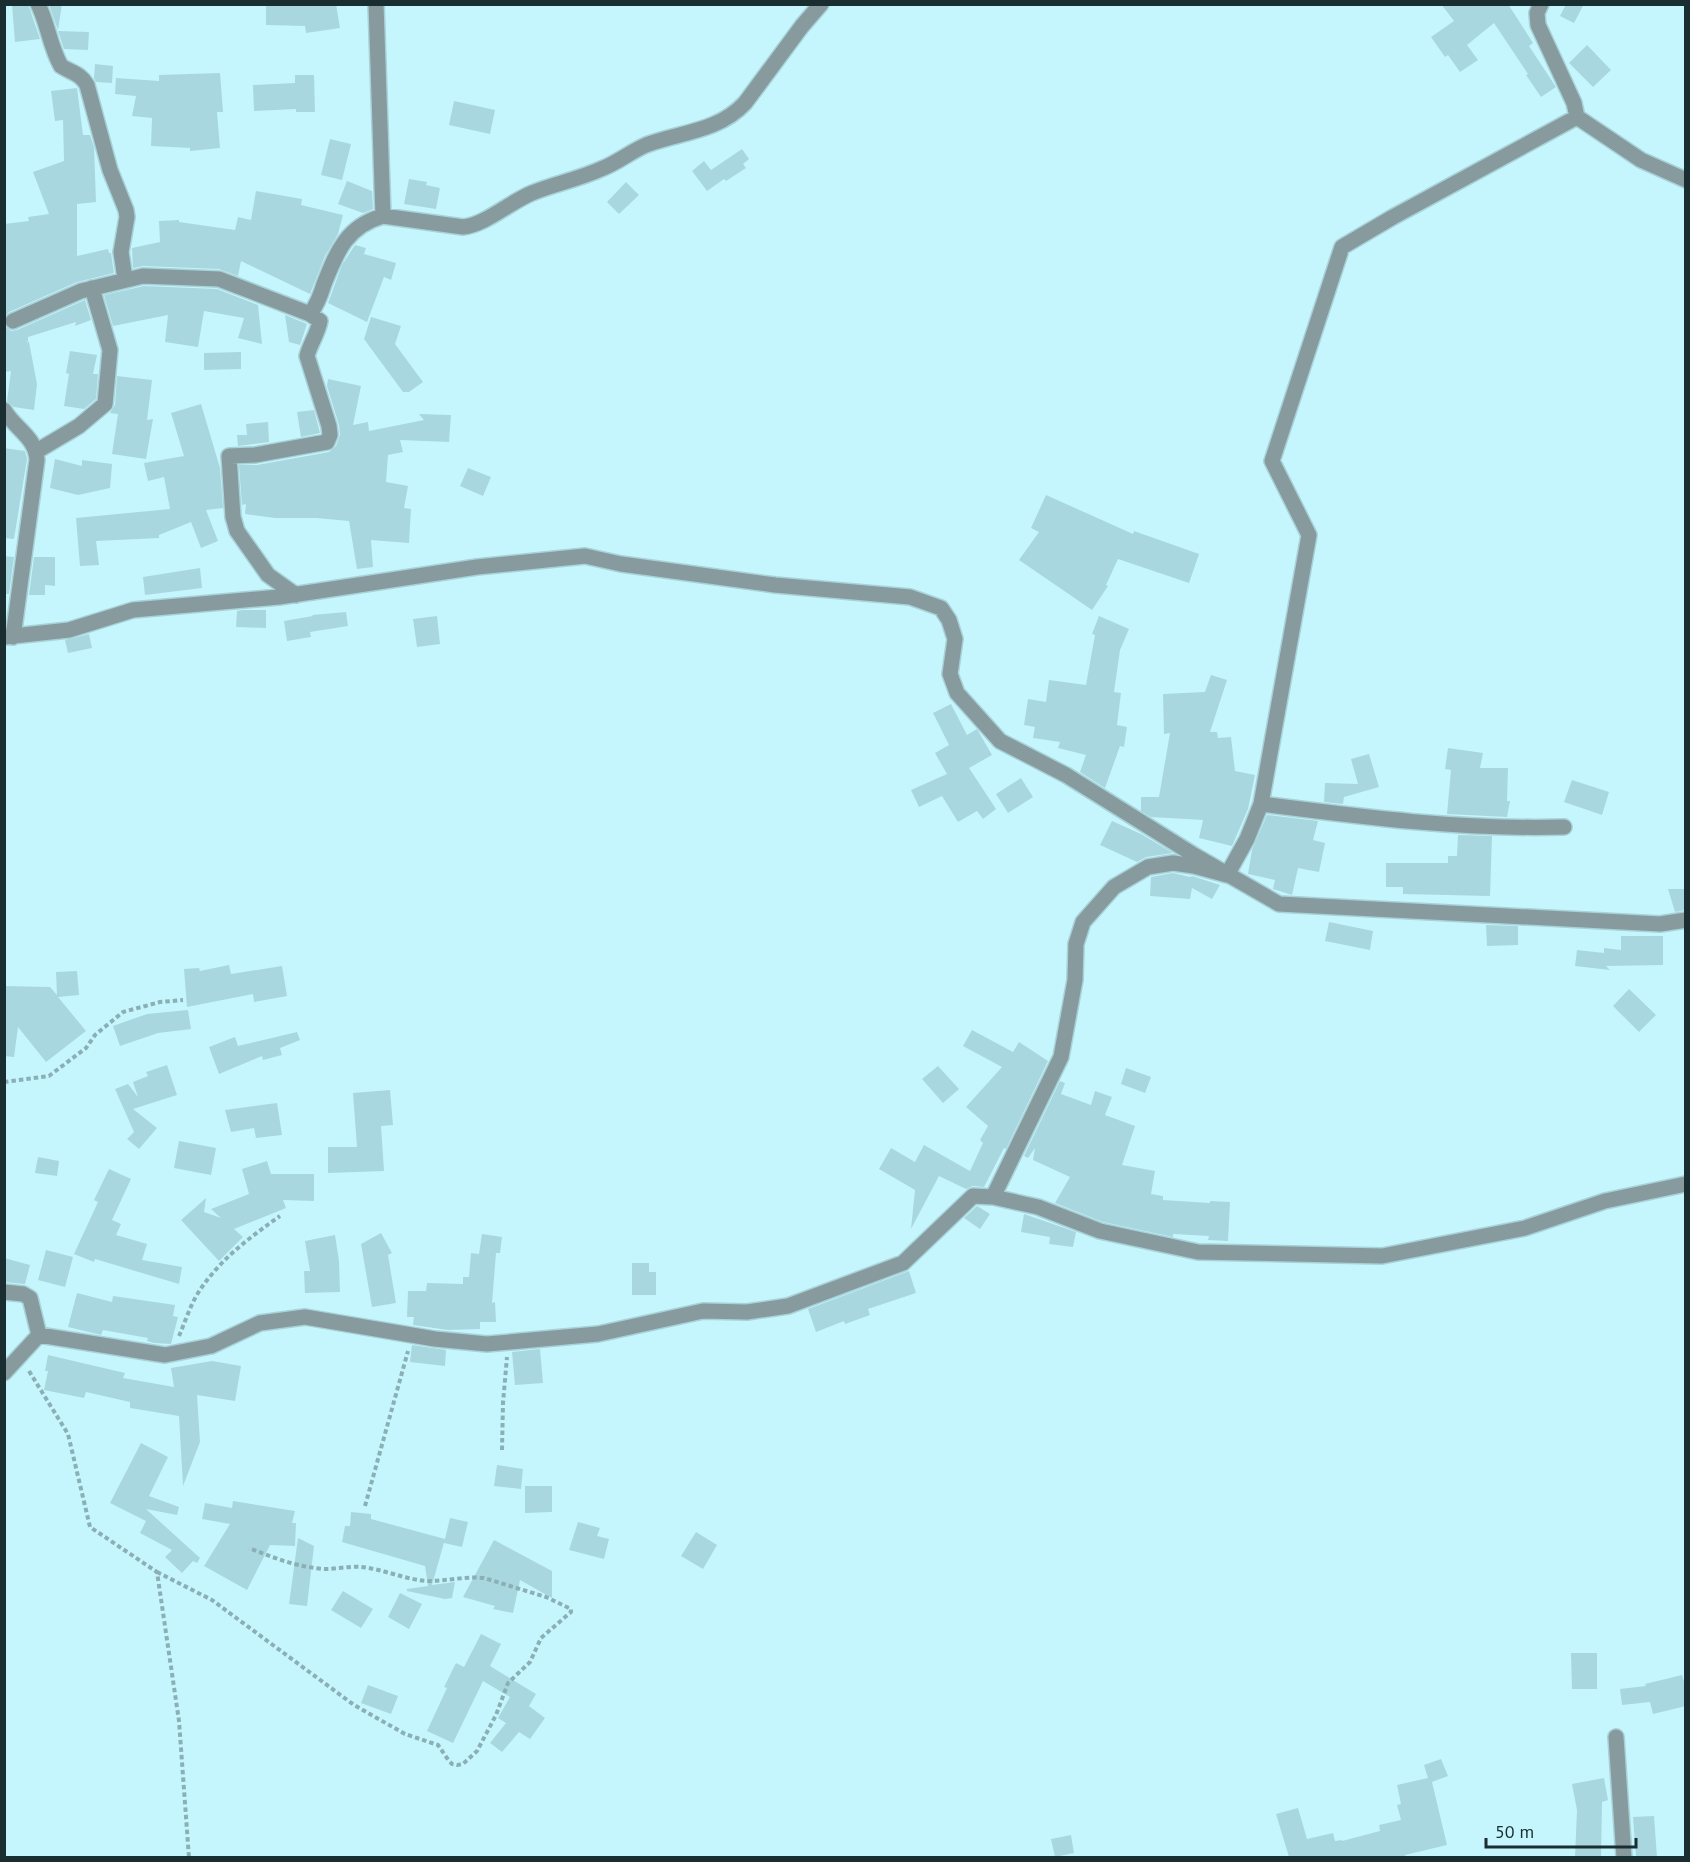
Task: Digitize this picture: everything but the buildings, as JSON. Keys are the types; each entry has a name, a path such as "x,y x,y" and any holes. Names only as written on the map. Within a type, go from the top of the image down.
{"street":[{"path":"38,4 61,66 82,77 87,85 110,170 126,210 127,217 121,252 125,279"},
{"path":"376,4 383,216"},
{"path":"310,314 339,249 358,227 371,219 383,216 462,227 475,225 527,195 599,170 646,145 724,121 745,103 821,4"},
{"path":"1540,4 1537,13 1538,25 1574,103 1577,117 1641,160 1686,180"},
{"path":"1227,875 1247,840 1261,804 1310,535 1272,461 1342,247 1577,117"},
{"path":"13,321 92,288 143,276 219,279 310,314 320,321 307,356 329,426 330,435 327,442 255,455 229,456 233,517 237,531 268,575 296,595"},
{"path":"37,451 79,426 105,404 110,350 92,288"},
{"path":"4,410 31,440 37,451 9,637 69,630 133,610 296,595 477,567 585,556 621,564 763,584 910,597 941,608 949,620 955,639 950,674 957,693 1000,741 1066,775 1227,875 1279,904 1660,924 1686,920"},
{"path":"1261,804 1396,821 1479,828 1564,827"},
{"path":"993,1197 1060,1057 1075,980 1076,944 1083,922 1114,887 1148,867 1173,863 1227,875"},
{"path":"39,1335 165,1355 212,1346 260,1323 305,1317 413,1335 487,1344 598,1334 703,1311 747,1312 788,1306 903,1263 973,1196 993,1197 1038,1207 1100,1231 1198,1252 1382,1256 1525,1228 1605,1201 1686,1184"},
{"path":"4,1292 22,1294 30,1298 39,1335"},
{"path":"4,1373 39,1335"},
{"path":"1616,1737 1624,1857"}],"path":[{"path":"4,1082 49,1076 86,1048 95,1035 123,1012 160,1002 183,1000"},
{"path":"171,1353 197,1295 210,1277 230,1254 280,1216"},
{"path":"365,1506 413,1335"},
{"path":"502,1450 503,1403 509,1342"},
{"path":"19,1355 68,1434 90,1527 157,1572 212,1600 354,1705 405,1734 438,1745 449,1761 457,1765 463,1764 477,1751 496,1715 508,1683 530,1662 541,1638 571,1612 568,1607 546,1597 484,1578 410,1580 359,1567 327,1569 304,1567 249,1548"},
{"path":"157,1572 178,1721 189,1857"}]}
